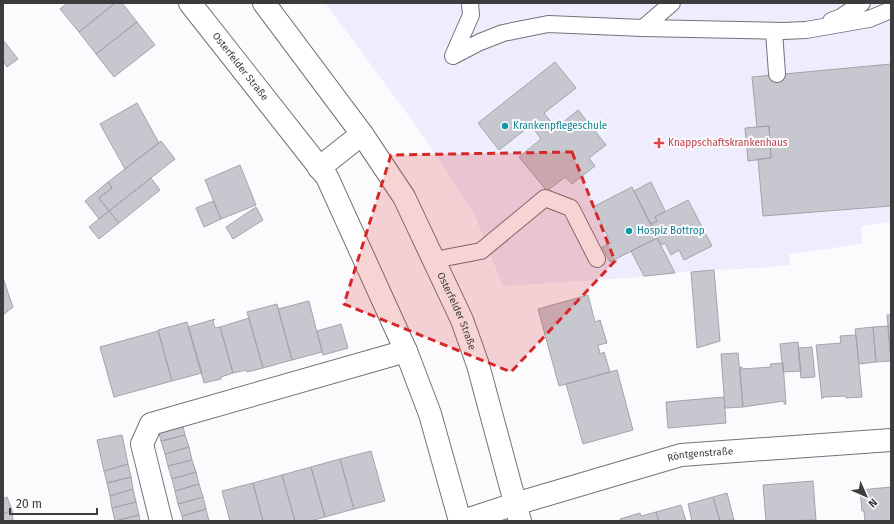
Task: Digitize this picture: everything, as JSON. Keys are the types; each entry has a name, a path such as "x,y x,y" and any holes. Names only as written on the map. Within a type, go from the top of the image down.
{"street":[{"name":"Osterfelder Straße","path":"190,3 327,177 406,352 430,414 462,521 518,512 478,365 462,320 404,198 362,134 264,3"},
{"path":"319,168 362,134"},
{"path":"161,521 142,444 150,424 406,352"},
{"name":"Röntgenstraße","path":"518,512 681,455 891,440"}],"lane":[{"path":"470,3 471,15 453,56 480,42 503,33 548,24 643,28 774,31 806,30 869,19 891,10"},
{"path":"643,28 672,3"},
{"path":"806,30 841,17 862,3"},
{"path":"774,31 777,74"},
{"path":"434,260 481,251 546,198 571,208 598,258"}],"highlighted area":[{"path":"572,152 615,261 511,372 344,304 391,155"}],"shaded area":[{"name":"Knappschaftskrankenhaus","path":"325,3 891,3 891,222 861,226 862,244 789,254 790,265 503,286 475,216 411,119"}],"building":[{"path":"67,3 115,3 79,32 60,9"},
{"path":"115,3 122,3 137,22 96,54 79,32"},
{"path":"137,22 155,45 114,77 96,54"},
{"path":"3,40 18,59 7,67 3,61"},
{"name":"Krankenpflegeschule","path":"555,62 576,88 544,113 556,128 578,110 606,145 589,158 595,166 572,184 565,177 547,191 519,157 541,139 531,125 499,150 478,123"},
{"path":"891,64 891,206 763,216 758,159 771,158 769,126 757,127 752,77"},
{"path":"137,103 159,143 125,169 100,124"},
{"path":"769,126 771,158 748,161 745,128"},
{"path":"161,141 175,159 109,211 99,198 112,188 108,182"},
{"path":"240,165 256,205 221,219 205,180"},
{"path":"151,178 160,190 119,223 109,211"},
{"path":"108,182 112,188 99,198 109,211 99,219 85,201"},
{"path":"651,182 665,211 655,217 657,221 651,224 634,191"},
{"name":"Hospiz Bottrop","path":"632,187 657,238 610,262 602,247 611,243 593,207"},
{"path":"688,200 712,246 684,260 679,250 671,255 665,243 661,245 651,224 657,221 655,217"},
{"path":"213,201 221,219 204,227 196,208"},
{"path":"256,207 263,220 233,239 226,227"},
{"path":"109,211 119,223 99,239 89,227"},
{"path":"657,238 675,273 644,276 631,251"},
{"path":"714,270 720,341 697,348 691,272"},
{"path":"3,278 13,307 3,315"},
{"path":"588,295 595,322 600,320 607,343 598,345 600,354 604,352 610,372 559,386 538,309"},
{"path":"309,301 322,352 292,360 278,309"},
{"path":"277,304 292,360 263,368 247,312"},
{"path":"887,315 891,315 891,326 888,326"},
{"path":"249,318 263,368 247,372 246,370 233,373 220,327"},
{"path":"215,319 213,321 215,328 220,327 233,373 221,377 221,379 204,383 188,327"},
{"path":"187,322 202,373 172,381 158,330"},
{"path":"341,324 348,348 323,355 317,331"},
{"path":"888,326 891,361 876,362 873,327"},
{"path":"888,326 891,326 891,362"},
{"path":"873,327 876,362 859,364 855,329"},
{"path":"158,331 172,381 114,397 100,347"},
{"path":"856,335 862,397 824,397 822,399 816,345 841,343 840,336"},
{"path":"798,342 801,371 783,372 780,344"},
{"path":"812,347 815,377 801,378 798,348"},
{"path":"738,353 743,407 725,408 721,354"},
{"path":"783,363 786,404 784,404 784,401 743,407 740,367 742,367 742,369 771,367 770,364"},
{"path":"617,370 633,430 583,444 566,384"},
{"path":"724,397 726,423 668,428 666,402"},
{"path":"182,422 185,435 161,441 158,429"},
{"path":"122,435 128,464 104,471 97,440"},
{"path":"185,435 189,447 165,454 161,441"},
{"path":"189,447 192,460 168,466 165,454"},
{"path":"371,451 385,501 354,509 340,459"},
{"path":"340,459 354,509 325,517 311,467"},
{"path":"192,460 196,472 172,479 168,466"},
{"path":"128,464 131,477 107,483 104,471"},
{"path":"311,467 325,517 310,521 295,521 282,475"},
{"path":"196,472 199,484 175,491 172,479"},
{"path":"282,475 295,521 263,521 253,483"},
{"path":"131,477 133,489 110,496 107,483"},
{"path":"813,481 816,520 766,521 763,485"},
{"path":"253,483 263,521 230,521 222,491"},
{"path":"199,484 203,497 178,504 175,491"},
{"path":"891,487 891,521 865,521 864,511 862,511 860,490"},
{"path":"133,489 136,502 112,508 110,496"},
{"path":"727,493 734,520 720,521 713,497"},
{"path":"7,497 12,510 3,514 3,499"},
{"path":"203,497 206,509 182,516 178,504"},
{"path":"713,497 720,521 692,521 688,504"},
{"path":"136,502 139,515 115,521 112,508"},
{"path":"681,505 686,521 659,521 656,512"},
{"path":"206,509 209,521 183,521 182,516"},
{"path":"12,510 13,521 3,521 3,514"},
{"path":"656,512 659,521 620,521 620,519 640,513 641,516"},
{"path":"139,515 140,521 116,521"}],"place":[{"name":"Krankenpflegeschule","path":"505,126"},
{"name":"Knappschaftskrankenhaus","path":"659,143"},
{"name":"Hospiz Bottrop","path":"629,231"}]}
